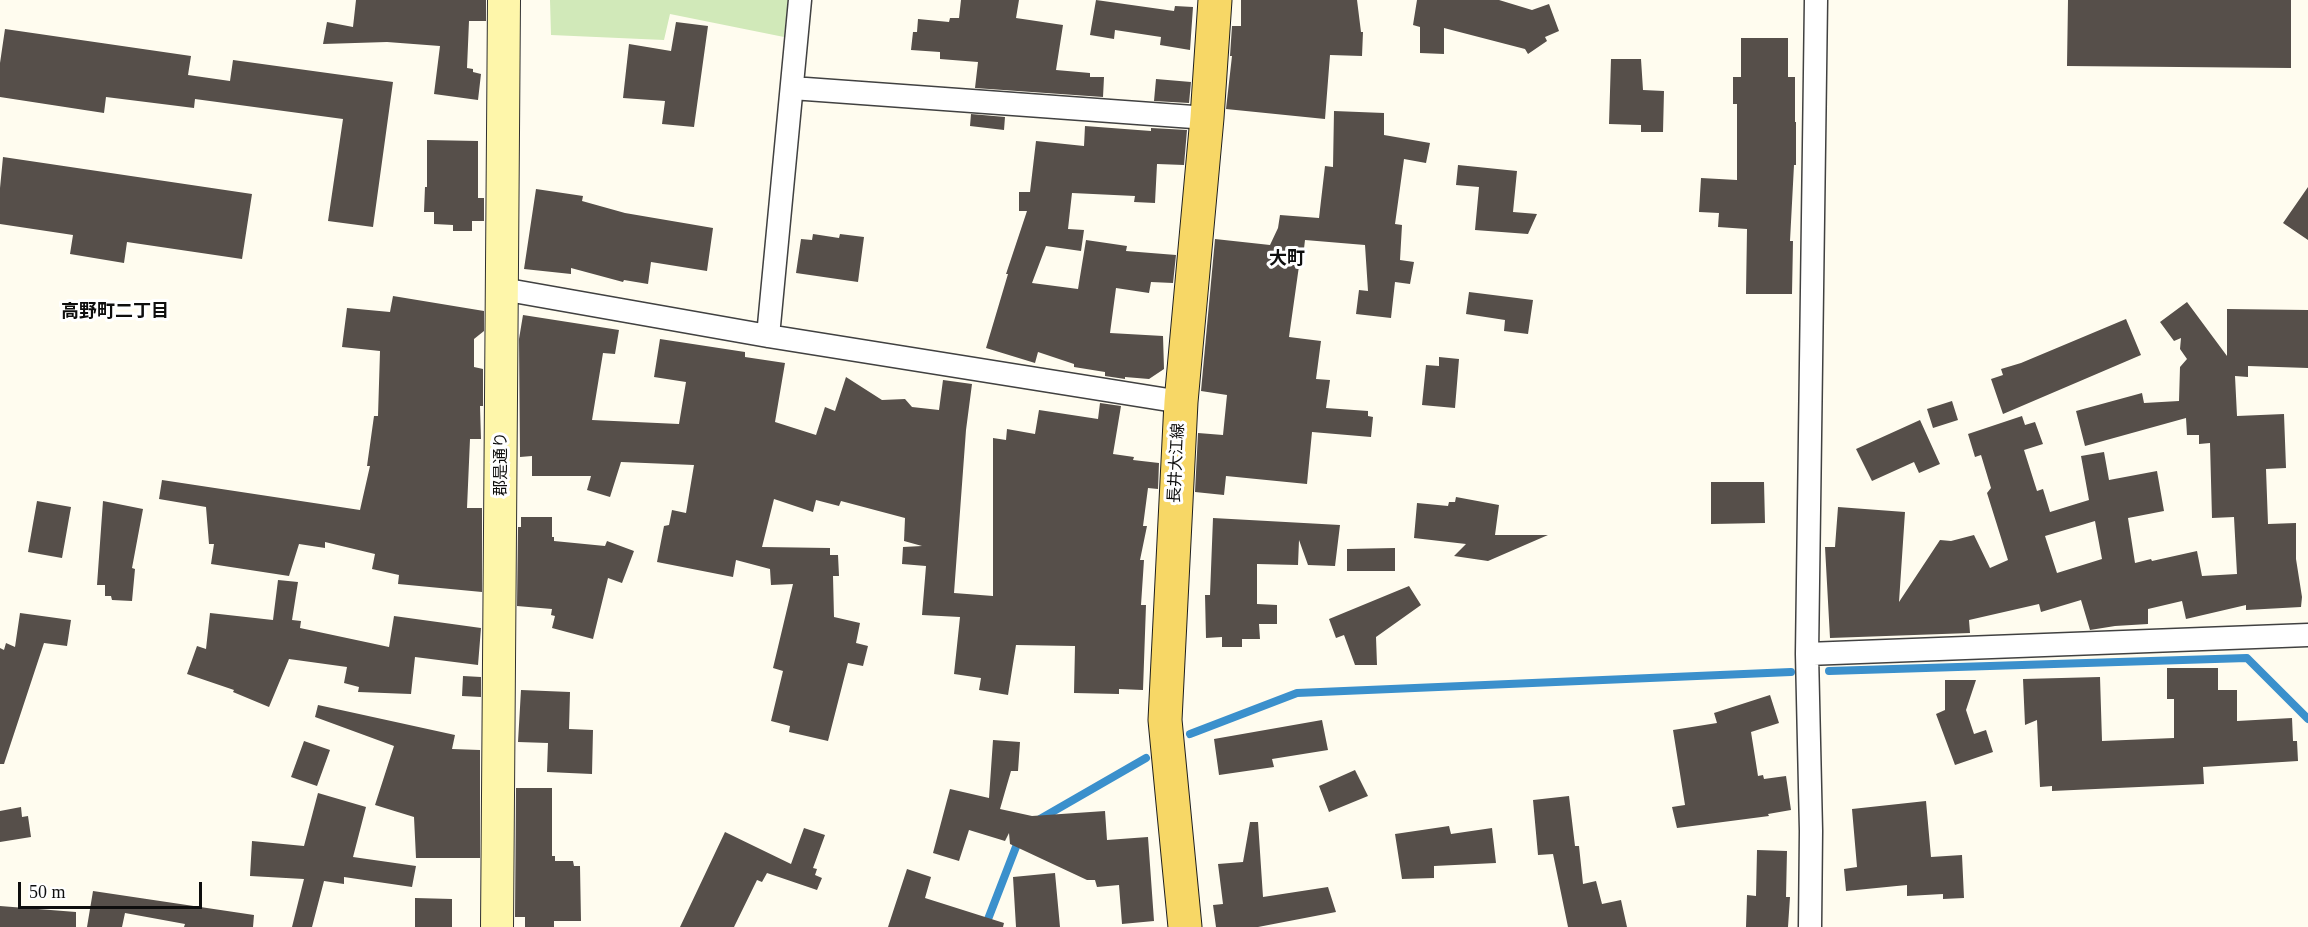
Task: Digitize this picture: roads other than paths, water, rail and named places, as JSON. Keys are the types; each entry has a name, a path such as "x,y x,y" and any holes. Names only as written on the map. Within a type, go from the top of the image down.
{"main road":[{"name":"長井大江線","path":"1185,927 1165,720 1181,402 1207,118 1215,0"}],"street":[{"name":"郡是通り","path":"497,927 504,0"},
{"path":"768,336 800,0"},
{"path":"1810,927 1808,654 1816,0"},
{"path":"792,88 1207,118"},
{"path":"502,289 768,336 1181,402"},
{"path":"1808,654 2308,635"}],"waterway":[{"path":"1829,671 2247,658 2308,719"},
{"path":"1190,734 1297,693 1791,672"},
{"path":"1040,819 1146,758"},
{"path":"985,927 1019,839"}],"district":[{"name":"大町","path":"1287,259"},
{"name":"高野町二丁目","path":"115,312"}]}
